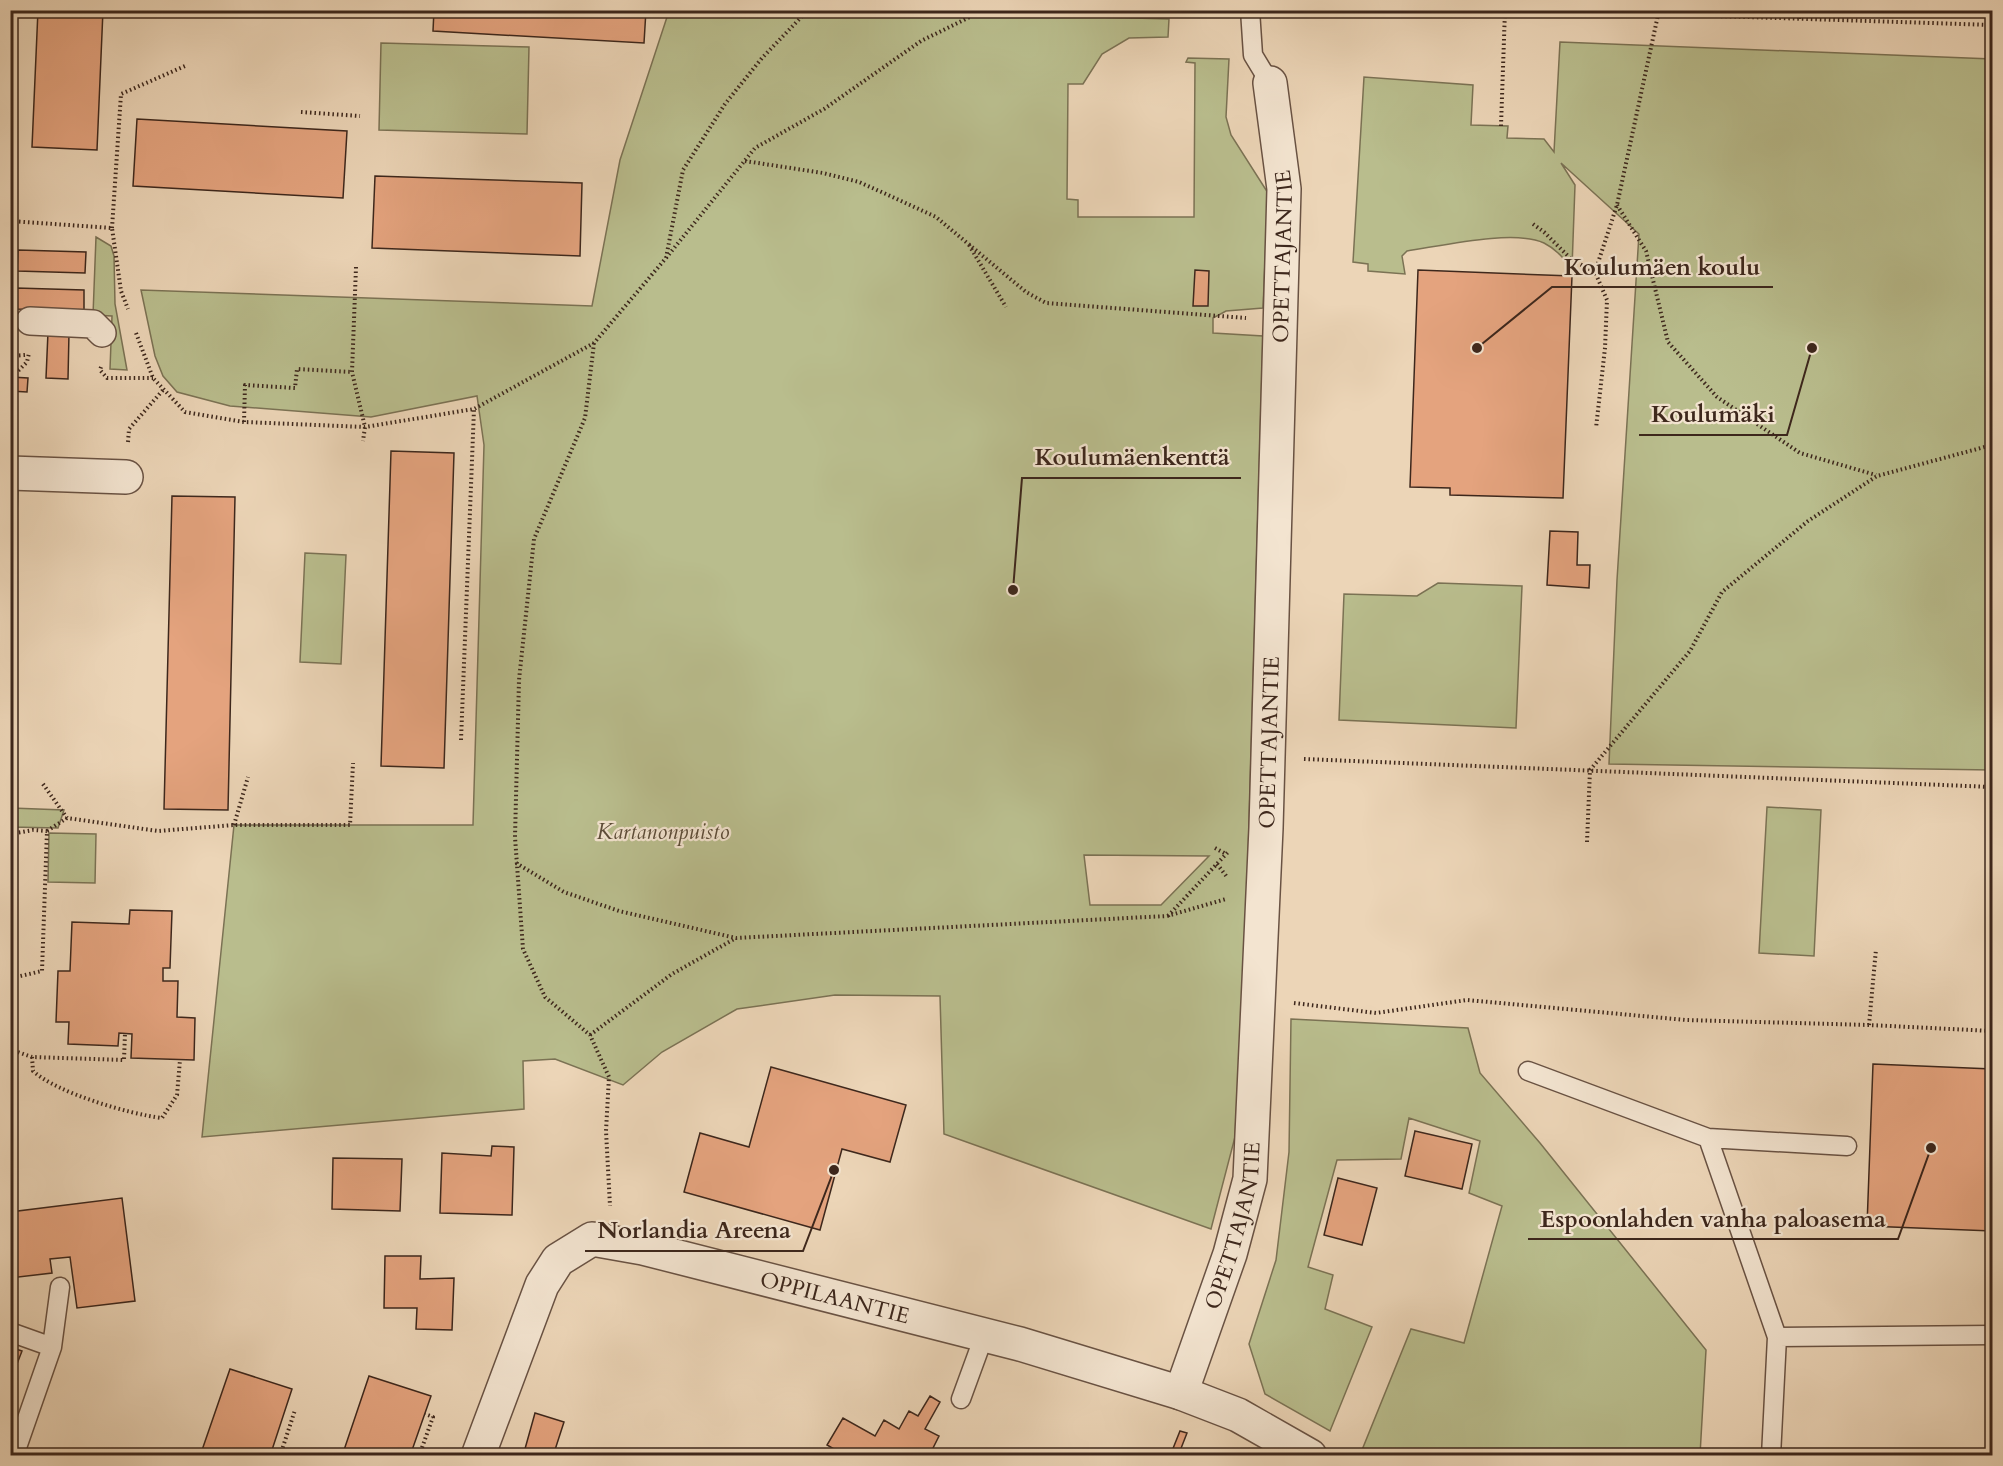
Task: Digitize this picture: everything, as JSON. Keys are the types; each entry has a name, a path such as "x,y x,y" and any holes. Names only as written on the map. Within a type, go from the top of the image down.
{"street":[{"name":"OPETTAJANTIE","path":"1181,1393 1230,1254 1250,1179 1267,811 1284,189 1270,83"},
{"path":"30,321 93,324 102,333"},
{"path":"10,473 126,477"},
{"name":"OPPILAANTIE","path":"478,1455 542,1286 558,1260 592,1239 643,1248 1020,1344 1181,1393 1238,1415 1310,1455"}],"lane":[{"path":"1250,10 1253,55 1270,83"},
{"path":"1528,1071 1708,1138 1847,1146"},
{"path":"1708,1138 1777,1337 1771,1455"},
{"path":"14,1455 52,1347 60,1287"},
{"path":"10,1332 52,1347"},
{"path":"1777,1337 1992,1335"},
{"path":"961,1399 984,1336"}],"path":[{"path":"666,258 683,170 725,104 762,58 808,10"},
{"path":"133,324 153,378 185,412 244,422 365,427 474,409 594,343 755,148 824,109 921,42 984,10"},
{"path":"1501,126 1505,10"},
{"path":"1532,10 1992,25"},
{"path":"1799,10 1799,19"},
{"path":"1595,272 1617,205 1658,15"},
{"path":"129,313 121,291 112,228 121,94 184,66"},
{"path":"301,112 360,116"},
{"path":"745,161 823,173 859,182 936,217 1026,292 1046,303 1240,318"},
{"path":"1617,205 1646,251 1668,342 1717,397 1800,453 1877,476"},
{"path":"10,221 112,228"},
{"path":"1533,224 1572,260 1595,272 1607,300 1605,348 1596,429"},
{"path":"967,242 1006,307"},
{"path":"356,267 352,372 365,427 363,441"},
{"path":"594,343 585,417 534,539 519,680 515,837 523,949 545,998 590,1035 609,1077 606,1131 608,1188 609,1205 614,1212"},
{"path":"10,372 17,372 27,362 29,354"},
{"path":"10,356 18,357"},
{"path":"244,422 245,385 296,388 297,369 352,372"},
{"path":"100,370 107,378 153,378"},
{"path":"126,477 129,429 163,390"},
{"path":"461,740 474,409"},
{"path":"1587,842 1590,770 1690,651 1722,592 1808,521 1877,476 1992,445"},
{"path":"1268,758 1992,787"},
{"path":"10,834 33,830 47,831 67,818 158,831 234,825 350,825 353,763"},
{"path":"234,825 248,777"},
{"path":"43,784 67,818"},
{"path":"1167,916 1267,811"},
{"path":"47,831 42,971 13,977 11,1050 32,1057 124,1060 125,1034"},
{"path":"1215,848 1226,854"},
{"path":"516,863 564,892 619,911 736,938 1167,916 1264,887"},
{"path":"590,1035 672,974 736,938"},
{"path":"1869,1025 1876,949"},
{"path":"1285,1002 1376,1013 1467,1000 1686,1020 1992,1031"},
{"path":"32,1057 33,1071 43,1080 102,1104 142,1116 162,1118 177,1095 180,1060"},
{"path":"280,1455 295,1410"},
{"path":"419,1455 433,1417 425,1414"}],"green space":[{"name":"Kartanonpuisto","path":"1059,10 1060,16 1169,19 1168,37 1129,38 1102,54 1083,84 1068,84 1067,199 1078,200 1078,217 1194,217 1195,63 1186,62 1188,58 1229,59 1226,117 1231,135 1268,193 1263,308 1226,311 1213,318 1213,333 1263,336 1246,930 1235,1137 1211,1229 944,1134 940,996 835,995 737,1009 662,1052 623,1085 555,1059 523,1061 524,1109 202,1137 234,825 473,825 484,445 477,396 371,417 230,406 177,392 163,376 155,356 141,290 592,306 620,160 669,11","holes":["1084,855 1209,856 1161,905 1090,905"]},
{"path":"1560,42 1992,59 1992,770 1609,764 1617,580 1639,234 1561,163 1575,185 1572,268 1556,251 1544,243 1515,238 1477,240 1407,251 1402,256 1405,274 1368,271 1368,264 1353,262 1364,77 1473,85 1471,125 1508,126 1507,138 1544,139 1554,152"},
{"path":"381,43 529,47 527,134 379,130"},
{"path":"96,237 111,246 114,256 115,304 127,370 110,369 112,316 93,315"},
{"path":"10,490 18,490 11,670 10,670"},
{"path":"305,553 346,555 341,664 300,662"},
{"path":"1438,583 1522,586 1516,728 1339,720 1344,594 1417,596"},
{"path":"1767,807 1821,810 1814,956 1759,953"},
{"path":"11,808 64,810 58,828 11,827"},
{"path":"49,833 96,834 95,883 48,882"},
{"path":"1291,1019 1468,1028 1480,1073 1540,1143 1706,1350 1700,1455 1372,1456 1362,1450 1411,1329 1464,1343 1502,1206 1469,1193 1480,1141 1409,1118 1401,1159 1337,1160 1308,1267 1333,1275 1325,1309 1372,1327 1330,1431 1265,1394 1249,1344 1276,1260 1289,1152"}],"building":[{"path":"38,10 103,10 97,150 32,147"},
{"path":"434,10 646,10 644,43 433,31"},
{"path":"137,119 347,131 343,198 133,186"},
{"path":"375,176 582,183 580,256 372,248"},
{"path":"18,250 86,252 85,273 17,271"},
{"path":"1195,270 1209,271 1208,306 1193,306"},
{"path":"1418,270 1572,276 1563,498 1450,495 1450,488 1410,487"},
{"path":"16,288 84,290 84,311 16,309"},
{"path":"48,332 69,333 68,379 46,378"},
{"path":"10,377 28,378 27,392 10,391"},
{"path":"391,451 454,453 444,768 381,766"},
{"path":"172,496 235,497 228,810 164,809"},
{"path":"1550,531 1578,532 1577,565 1590,565 1589,588 1547,585"},
{"path":"130,910 172,911 170,968 163,968 163,981 178,981 177,1017 195,1018 194,1060 131,1058 132,1034 119,1033 118,1046 68,1044 69,1022 56,1022 58,971 70,971 72,922 129,924"},
{"path":"1873,1064 1992,1069 1992,1231 1867,1226"},
{"path":"771,1067 906,1105 890,1162 842,1149 820,1230 684,1192 700,1133 749,1147"},
{"path":"1415,1131 1472,1144 1462,1189 1405,1176"},
{"path":"492,1146 514,1147 512,1215 440,1213 442,1153 491,1156"},
{"path":"333,1158 402,1159 400,1211 332,1209"},
{"path":"1338,1178 1377,1188 1362,1245 1324,1235"},
{"path":"122,1198 135,1301 77,1308 70,1257 50,1259 52,1273 10,1278 10,1212"},
{"path":"385,1256 421,1256 420,1279 454,1278 452,1330 416,1329 417,1308 384,1308"},
{"path":"10,1347 22,1351 10,1382"},
{"path":"230,1369 292,1389 270,1456 200,1456"},
{"path":"369,1376 431,1396 410,1456 342,1456"},
{"path":"930,1396 940,1402 925,1429 939,1436 929,1456 846,1456 827,1445 843,1418 875,1436 884,1420 899,1429 909,1411 918,1416"},
{"path":"535,1413 564,1422 553,1456 523,1456"},
{"path":"1180,1431 1187,1433 1178,1456 1170,1456"}],"place":[{"name":"Koulumäen koulu","path":"1477,348"},
{"name":"Koulumäki","path":"1812,348"},
{"name":"Koulumäenkenttä","path":"1013,590"},
{"name":"Espoonlahden vanha paloasema","path":"1931,1148"},
{"name":"Norlandia Areena","path":"834,1170"}]}
